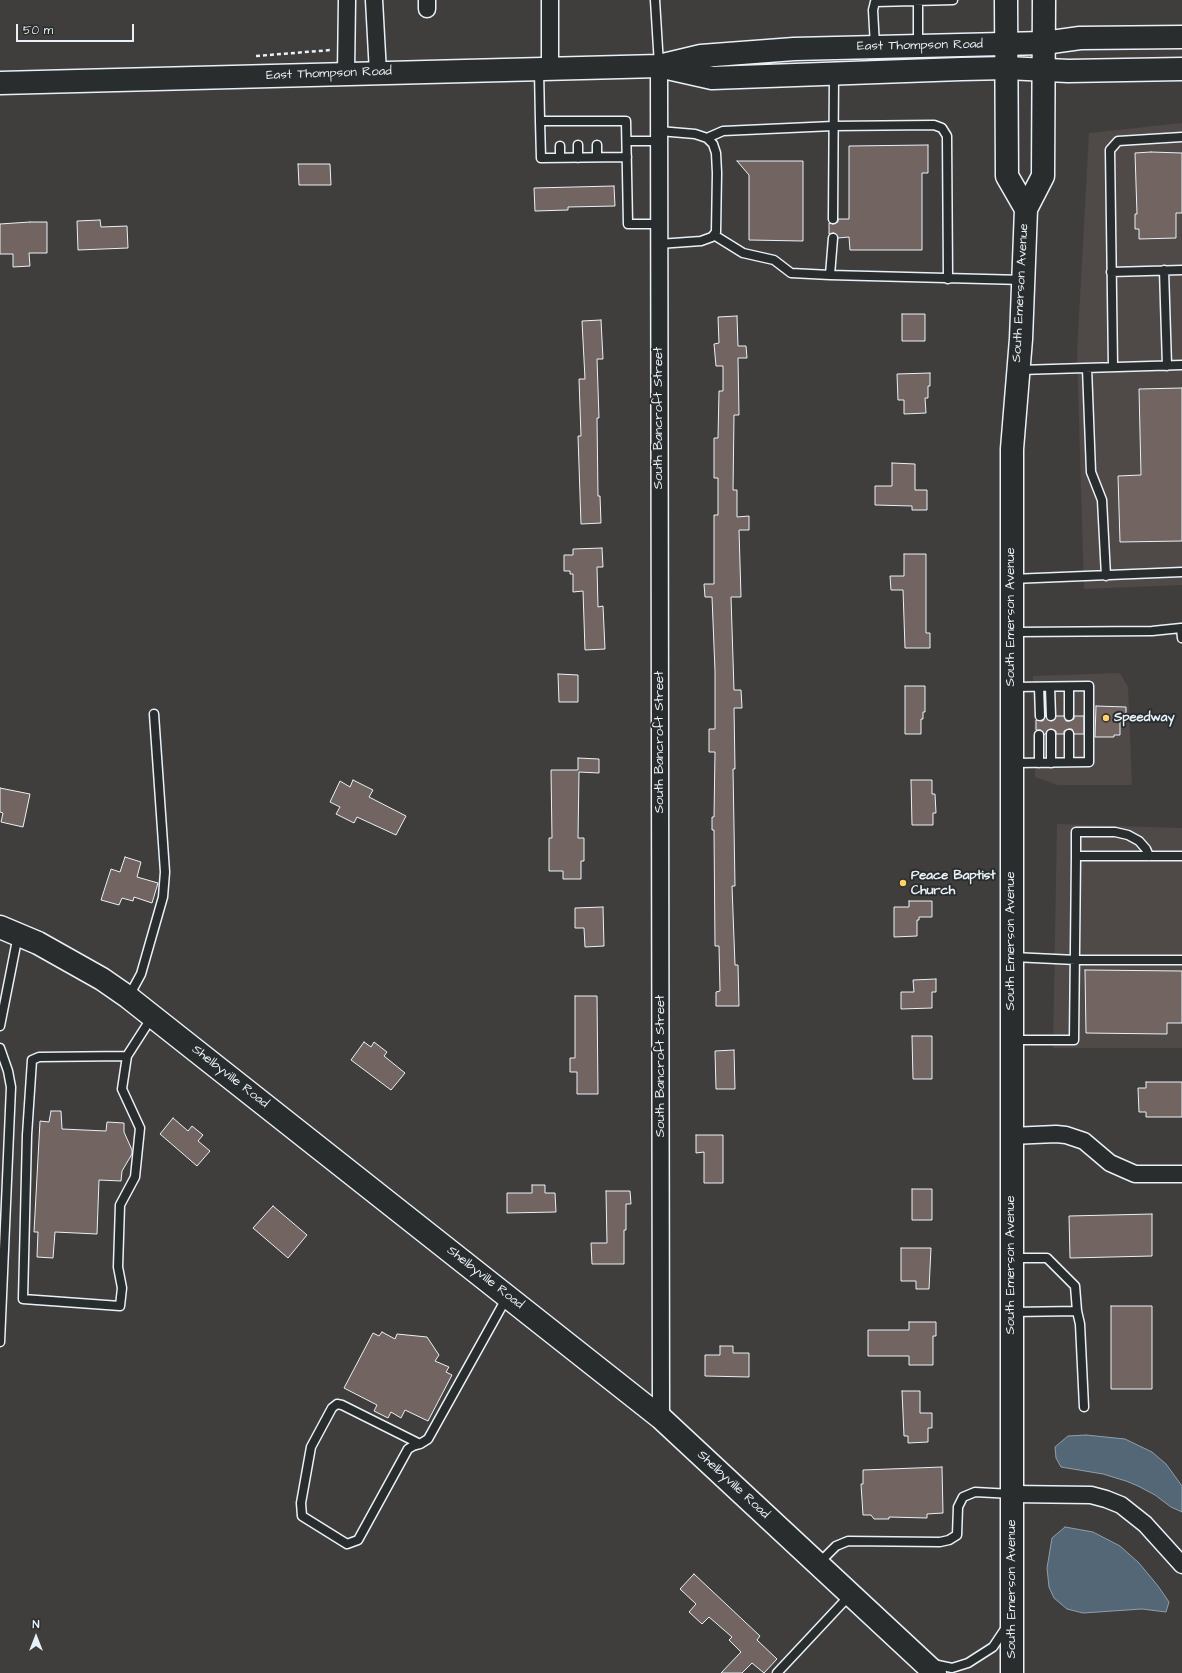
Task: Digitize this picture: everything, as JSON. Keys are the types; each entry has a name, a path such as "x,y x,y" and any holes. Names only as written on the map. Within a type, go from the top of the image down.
{"main road":[{"name":"South Emerson Avenue","path":"1006,0 1007,176 1026,209"},
{"name":"South Emerson Avenue","path":"1012,1673 1012,449 1018,370 1026,209 1043,176 1044,0"},
{"name":"East Thompson Road","path":"0,83 378,72 659,66 701,56 794,49 1044,44 1080,38 1182,37"},
{"name":"East Thompson Road","path":"659,66 712,78 1007,68 1044,70 1182,68"},
{"name":"Shelbyville Road","path":"9,931 64,958 102,979 128,997 661,1418 935,1673"}],"street":[{"path":"346,73 347,0"},
{"path":"374,0 378,72"},
{"path":"544,69 550,0"},
{"name":"South Bancroft Street","path":"659,66 661,1418"},
{"path":"1011,1136 1066,1135 1084,1141 1110,1163 1135,1174 1182,1174"},
{"path":"1012,1494 1091,1495 1121,1505 1145,1524 1182,1565"}],"lane":[{"path":"655,0 659,66"},
{"path":"918,0 918,46"},
{"path":"875,47 873,10 875,2 952,0"},
{"path":"544,69 540,122 541,158 627,157"},
{"path":"833,219 834,73"},
{"path":"540,122 559,125 578,125 626,121 628,224 659,224"},
{"path":"707,138 723,131 833,126 934,125 942,128 947,136 948,278"},
{"path":"627,141 659,136 695,134 707,138 712,144 716,153 717,223 714,235"},
{"path":"1113,367 1110,150 1118,141 1182,137"},
{"path":"578,145 578,158"},
{"path":"597,145 597,157"},
{"path":"560,146 560,158"},
{"path":"659,244 701,241 714,235"},
{"path":"714,235 743,253 774,260 791,273 1023,280"},
{"path":"830,275 833,238"},
{"path":"1164,270 1167,366"},
{"path":"1112,272 1182,270"},
{"path":"1018,370 1182,365"},
{"path":"1087,368 1091,472 1102,500 1106,576"},
{"path":"1011,579 1182,572"},
{"path":"1011,632 1152,631 1182,628 1182,638"},
{"path":"1011,687 1089,686 1089,762 1011,763"},
{"path":"1039,687 1040,716"},
{"path":"1050,687 1051,716"},
{"path":"1069,687 1069,716"},
{"path":"128,997 141,974 163,897 164,872 154,714"},
{"path":"1051,734 1051,763"},
{"path":"1069,734 1069,762"},
{"path":"1040,735 1040,763"},
{"path":"1011,1040 1074,1040 1076,960 1076,832 1115,832 1128,835 1139,841 1146,849 1149,856"},
{"path":"1076,856 1182,856"},
{"path":"0,1026 9,931"},
{"path":"1011,957 1076,960 1182,960"},
{"path":"127,1056 39,1057 32,1060 27,1135 23,1298 120,1306 122,1288 118,1267 120,1205 135,1177 140,1128 122,1089 127,1056 152,1016"},
{"path":"0,1048 8,1071 11,1087 0,1342"},
{"path":"1011,1258 1047,1258 1075,1286 1077,1311 1080,1324 1084,1407"},
{"path":"420,1444 342,1404 337,1404 332,1408 311,1447 301,1504 302,1516 347,1544 358,1540 408,1449 420,1444 428,1439 508,1296"},
{"path":"1011,1312 1077,1311"},
{"path":"818,1564 836,1546 848,1541 940,1542 949,1540 957,1535 958,1507 963,1497 975,1492 1012,1494"},
{"path":"777,1673 850,1594"},
{"path":"915,1654 932,1663 952,1668 968,1663 993,1647 1012,1619"}],"shaded area":[{"path":"1182,123 1182,585 1084,589 1077,352 1089,133"},
{"path":"1120,673 1128,687 1132,785 1058,785 1035,777 1033,676"},
{"path":"1057,824 1182,828 1182,1048 1053,1048"}],"water":[{"path":"1086,1435 1125,1439 1152,1452 1166,1464 1182,1486 1182,1512 1171,1507 1155,1495 1126,1481 1103,1474 1061,1467 1056,1458 1055,1447 1068,1436"},
{"path":"1065,1527 1093,1532 1120,1546 1139,1563 1158,1586 1169,1602 1166,1612 1142,1609 1083,1613 1067,1609 1054,1598 1049,1587 1047,1568 1052,1538"}],"building":[{"path":"928,145 928,173 922,173 922,250 850,250 849,237 838,238 834,233 829,234 829,223 833,224 838,222 838,219 849,219 849,146"},
{"path":"1135,153 1182,153 1182,213 1176,213 1176,238 1139,239 1139,229 1135,229 1135,214 1137,214"},
{"path":"737,161 803,161 803,241 749,240 749,175"},
{"path":"298,164 330,164 331,185 299,185"},
{"path":"614,186 615,206 568,207 568,210 535,211 534,188"},
{"path":"100,220 101,227 127,226 128,248 78,250 77,221"},
{"path":"47,222 47,253 29,253 30,266 13,267 13,254 0,254 0,224"},
{"path":"902,314 925,314 925,341 902,341"},
{"path":"737,316 738,346 746,346 747,358 738,358 739,415 734,415 733,490 737,490 737,517 749,516 749,530 739,530 741,597 731,597 734,690 741,690 742,708 734,708 735,769 733,769 735,886 732,886 735,965 738,965 739,1006 716,1006 716,992 720,991 719,946 715,946 714,830 712,830 712,817 714,817 715,752 709,752 709,729 715,729 715,671 712,597 705,597 704,584 714,584 714,515 718,515 718,478 714,478 714,438 718,438 719,391 723,391 723,366 716,366 714,344 719,343 718,317"},
{"path":"601,320 603,359 597,359 599,418 597,418 598,496 600,496 601,523 581,524 578,436 581,436 579,379 585,379 582,321"},
{"path":"930,373 928,398 925,398 926,413 904,414 904,400 898,400 897,374"},
{"path":"1182,388 1182,541 1120,542 1118,476 1141,475 1139,389"},
{"path":"892,463 915,464 915,490 927,490 927,510 912,510 912,506 875,505 875,486 892,486"},
{"path":"602,548 603,567 597,567 598,607 603,606 605,649 585,650 583,591 573,592 573,574 570,574 570,571 564,571 564,555 573,555 573,549"},
{"path":"904,554 926,554 926,633 930,633 930,648 905,648 903,590 891,590 890,576 904,576"},
{"path":"558,674 578,675 578,702 559,702"},
{"path":"905,686 925,686 925,712 923,712 923,719 921,719 921,734 905,734"},
{"path":"1096,706 1126,707 1126,723 1120,722 1120,735 1114,735 1114,737 1095,737"},
{"path":"1045,716 1051,721 1054,720 1056,716 1064,716 1066,721 1069,721 1074,719 1074,716 1084,716 1084,734 1074,734 1072,729 1069,729 1064,731 1064,734 1056,734 1056,731 1051,729 1044,735 1041,730 1036,730 1036,720 1043,721"},
{"path":"578,758 599,759 599,773 579,772 578,838 584,838 584,861 581,861 581,879 563,879 563,871 549,871 549,838 552,838 551,770 578,770"},
{"path":"353,780 373,790 369,797 406,816 396,835 357,817 354,823 336,814 340,807 330,802 340,781 350,787"},
{"path":"911,780 932,780 932,794 935,794 936,813 933,813 933,825 912,825"},
{"path":"0,788 30,794 23,827 1,822 3,813 0,812"},
{"path":"125,857 141,862 137,877 158,883 152,903 134,897 133,901 122,898 119,905 101,900 111,869 120,872"},
{"path":"909,901 932,901 932,917 919,917 919,920 917,920 917,936 894,937 894,907 909,907"},
{"path":"603,907 604,946 585,947 584,928 575,928 575,908"},
{"path":"1085,970 1182,971 1182,1023 1167,1023 1167,1034 1086,1033"},
{"path":"936,979 936,992 932,992 932,1008 901,1009 901,992 914,992 913,980"},
{"path":"575,996 597,996 598,1094 577,1094 577,1072 570,1072 570,1058 575,1058"},
{"path":"912,1036 932,1036 932,1079 913,1079"},
{"path":"364,1042 371,1047 374,1042 387,1052 384,1056 405,1073 391,1090 351,1060"},
{"path":"734,1050 735,1089 716,1089 715,1051"},
{"path":"1146,1082 1182,1082 1182,1117 1146,1117 1146,1112 1139,1112 1138,1088 1146,1088"},
{"path":"51,1111 61,1111 62,1129 106,1131 107,1122 124,1123 124,1132 132,1150 132,1154 122,1171 121,1181 99,1180 97,1234 55,1232 53,1258 37,1257 38,1232 34,1232 40,1121 49,1122"},
{"path":"173,1118 188,1131 192,1126 203,1135 198,1141 210,1151 197,1166 160,1134"},
{"path":"696,1135 723,1135 723,1183 704,1183 704,1152 696,1153"},
{"path":"532,1185 545,1185 545,1193 555,1193 556,1212 507,1213 507,1193 532,1193"},
{"path":"912,1189 932,1189 932,1220 912,1220"},
{"path":"606,1191 630,1191 631,1204 626,1204 624,1264 592,1264 591,1243 607,1243"},
{"path":"273,1206 307,1235 288,1258 253,1228"},
{"path":"1152,1214 1152,1256 1070,1258 1069,1216"},
{"path":"901,1248 931,1248 929,1289 916,1289 916,1281 901,1281"},
{"path":"1111,1306 1152,1306 1152,1389 1111,1389"},
{"path":"909,1322 936,1322 936,1336 933,1336 933,1365 909,1365 909,1356 868,1356 868,1330 909,1330"},
{"path":"382,1332 395,1339 397,1334 427,1337 439,1355 435,1361 449,1367 446,1372 452,1375 428,1421 405,1410 401,1418 391,1412 388,1418 374,1411 377,1405 344,1388 373,1333 379,1336"},
{"path":"720,1346 733,1346 733,1353 749,1353 749,1377 705,1376 705,1355 720,1355"},
{"path":"902,1391 920,1391 920,1413 932,1413 932,1428 928,1428 928,1442 908,1443 908,1436 904,1436"},
{"path":"942,1467 943,1513 927,1514 927,1518 889,1517 889,1519 874,1519 871,1515 863,1515 861,1484 863,1484 863,1470"},
{"path":"694,1574 760,1636 757,1640 777,1659 764,1673 752,1663 742,1673 721,1673 741,1652 729,1640 732,1637 709,1617 702,1624 689,1612 696,1604 680,1589"}],"place":[{"name":"Speedway","path":"1106,718"},
{"name":"Peace Baptist Church","path":"903,883"}]}
